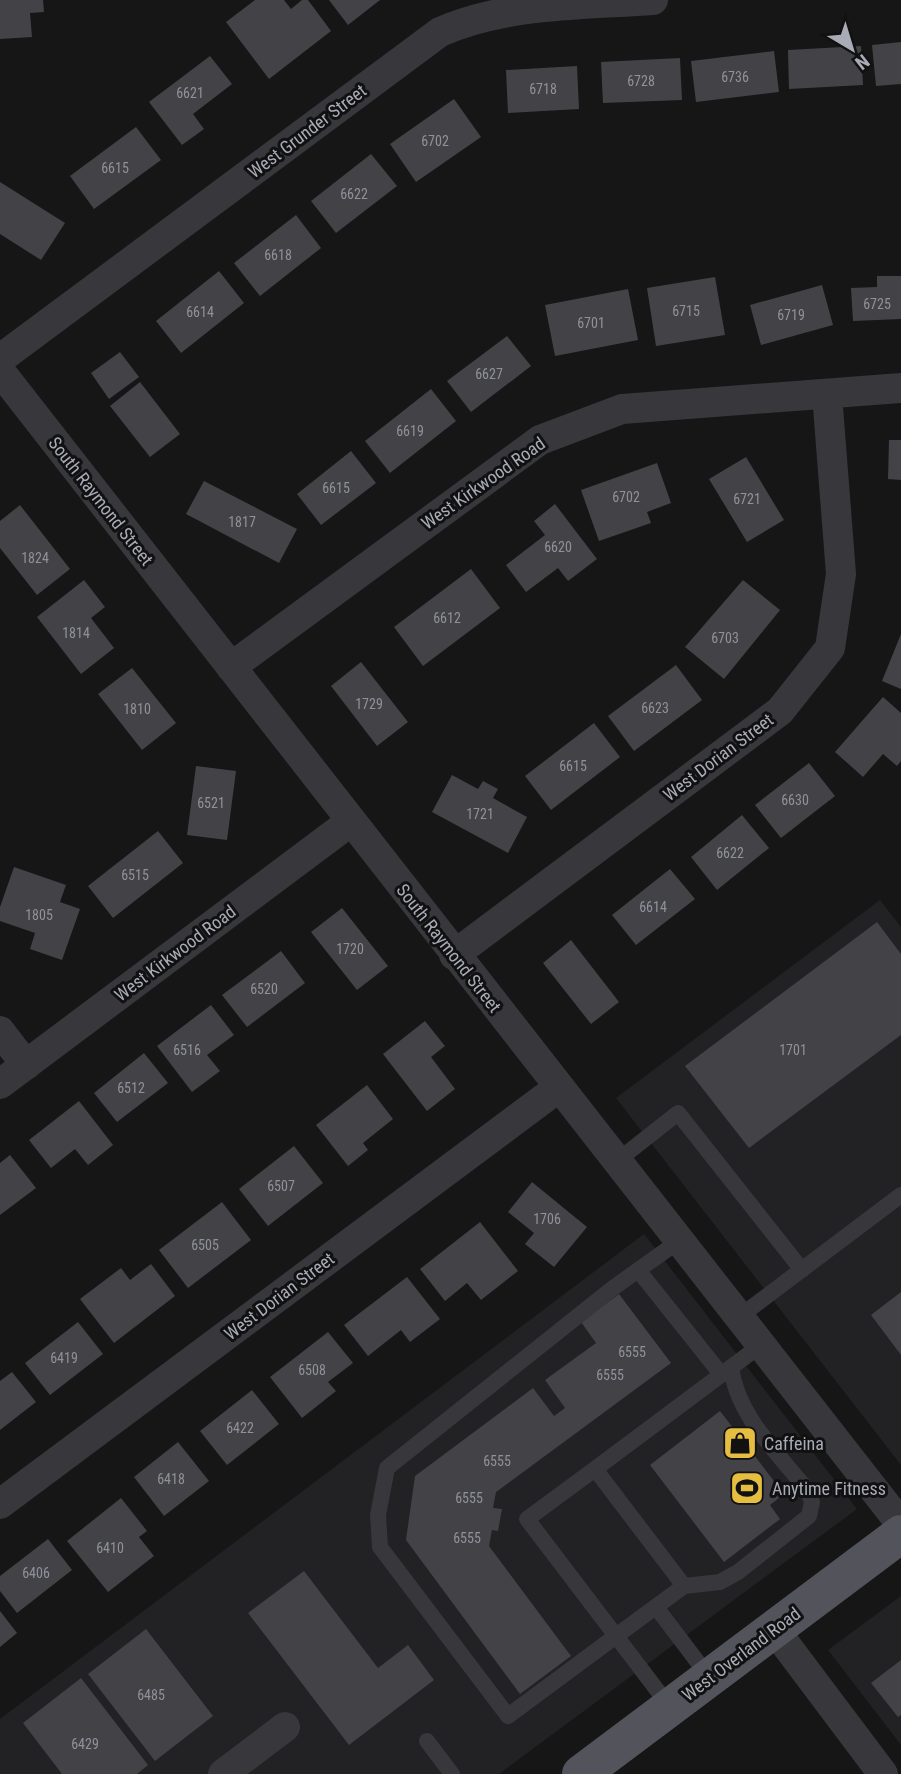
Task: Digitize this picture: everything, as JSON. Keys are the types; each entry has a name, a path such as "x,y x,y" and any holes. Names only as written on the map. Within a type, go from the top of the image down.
{"main road":[{"name":"West Overland Road","path":"581,1774 901,1534"}],"street":[{"name":"West Grunder Street","path":"0,359 440,32 474,17 509,11 653,0"},
{"name":"South Raymond Street","path":"0,371 901,1524"},
{"name":"West Kirkwood Road","path":"231,667 540,440 622,409 901,388"},
{"name":"West Dorian Street","path":"454,955 780,711 830,648 841,574 827,394"},
{"name":"West Kirkwood Road","path":"0,1084 350,822"},
{"path":"0,1031 26,1065"},
{"name":"West Dorian Street","path":"0,1504 558,1088"},
{"path":"774,1629 883,1774"},
{"path":"223,1774 285,1727"}],"lane":[{"path":"617,1161 678,1113 802,1270"},
{"path":"739,1317 901,1195"},
{"path":"638,1270 726,1371 734,1392 749,1417 808,1491 812,1502 809,1516 738,1572 720,1582 684,1586 508,1716 380,1547 378,1515 387,1468 638,1270 679,1241"},
{"path":"670,1707 527,1519 761,1345"},
{"path":"594,1469 684,1586"},
{"path":"656,1607 709,1678"},
{"path":"428,1741 452,1774"}],"shaded area":[{"path":"880,900 901,927 901,1465 616,1098"},
{"path":"644,1234 857,1509 499,1774 0,1774 0,1719"},
{"path":"901,1596 901,1745 828,1650"}],"building":[{"path":"0,0 43,0 44,12 30,13 32,37 0,39"},
{"path":"255,0 284,0 291,9 302,0 308,0 331,31 269,79 226,22"},
{"path":"329,0 380,0 348,25"},
{"path":"901,42 901,84 876,86 872,45"},
{"path":"861,46 863,85 789,89 788,50"},
{"path":"774,51 779,92 696,102 691,61"},
{"path":"210,56 232,84 193,114 204,129 182,145 149,102"},
{"path":"680,58 682,100 603,103 601,62"},
{"path":"577,66 579,109 508,113 506,70"},
{"path":"454,99 481,137 416,182 390,144"},
{"path":"136,127 161,160 94,209 70,176"},
{"path":"371,154 397,186 336,233 311,201"},
{"path":"0,182 65,223 41,260 0,234"},
{"path":"296,215 321,248 260,296 234,263"},
{"path":"219,271 244,303 181,353 156,321"},
{"path":"877,276 901,276 901,319 853,321 851,288 877,287"},
{"path":"715,277 725,335 656,346 647,288"},
{"path":"822,285 833,325 761,345 750,305"},
{"path":"628,289 638,340 555,356 545,305"},
{"path":"507,336 531,366 471,412 447,381"},
{"path":"120,352 139,377 109,399 91,373"},
{"path":"140,382 180,434 150,457 110,406"},
{"path":"431,389 456,421 390,473 365,441"},
{"path":"889,440 901,440 901,480 888,479"},
{"path":"351,451 376,483 321,525 297,494"},
{"path":"746,457 784,520 747,542 709,479"},
{"path":"657,463 671,503 647,512 651,523 599,541 581,490"},
{"path":"204,481 297,529 279,563 186,514"},
{"path":"555,504 597,559 568,581 558,568 526,592 506,565 545,535 534,521"},
{"path":"20,505 70,569 37,595 0,548 0,521"},
{"path":"471,569 500,608 423,666 394,627"},
{"path":"84,580 105,607 91,618 114,648 81,674 37,617"},
{"path":"743,580 780,610 724,679 685,647"},
{"path":"901,634 901,689 882,681"},
{"path":"361,662 408,722 377,746 331,686"},
{"path":"676,665 702,700 634,751 608,716"},
{"path":"132,668 176,723 142,750 98,694"},
{"path":"883,697 901,713 901,761 897,766 883,754 863,777 835,752"},
{"path":"594,723 620,757 551,810 525,776"},
{"path":"809,763 835,796 781,838 755,805"},
{"path":"196,766 236,771 227,840 187,835"},
{"path":"452,775 478,789 483,781 498,789 493,798 527,817 508,853 432,812"},
{"path":"742,815 769,848 717,890 691,857"},
{"path":"158,831 183,863 113,918 88,886"},
{"path":"14,867 66,885 60,902 80,909 62,960 30,949 35,933 0,921 0,907"},
{"path":"670,869 695,899 636,945 612,915"},
{"path":"342,908 388,966 357,990 311,932"},
{"path":"877,922 901,954 901,1035 749,1148 685,1066"},
{"path":"571,940 619,1002 591,1024 543,963"},
{"path":"281,951 305,983 247,1027 222,995"},
{"path":"211,1005 234,1035 207,1055 220,1071 192,1092 157,1046"},
{"path":"425,1021 445,1046 431,1057 455,1089 427,1111 383,1054"},
{"path":"144,1053 168,1083 117,1122 94,1093"},
{"path":"367,1085 393,1119 363,1143 368,1150 348,1166 316,1125"},
{"path":"79,1101 113,1145 88,1165 75,1149 51,1168 29,1140"},
{"path":"294,1146 323,1183 268,1226 239,1189"},
{"path":"10,1155 36,1188 0,1215 0,1163"},
{"path":"532,1182 587,1227 554,1267 525,1244 534,1233 508,1212"},
{"path":"222,1202 251,1240 188,1288 159,1250"},
{"path":"480,1222 518,1271 481,1300 467,1283 445,1301 420,1269"},
{"path":"151,1264 175,1296 114,1343 80,1299 121,1268 130,1280"},
{"path":"407,1277 440,1319 410,1342 401,1330 368,1356 344,1325"},
{"path":"901,1292 901,1355 871,1315"},
{"path":"619,1294 671,1363 496,1492 493,1508 502,1509 498,1531 492,1530 489,1546 571,1656 520,1694 406,1540 415,1476 533,1388 554,1416 565,1408 545,1380 596,1343 581,1322"},
{"path":"78,1322 103,1354 50,1395 25,1363"},
{"path":"328,1332 353,1363 328,1382 336,1391 302,1418 270,1377"},
{"path":"12,1372 36,1402 0,1430 0,1381"},
{"path":"252,1390 279,1424 227,1465 200,1431"},
{"path":"720,1411 784,1494 770,1505 780,1519 724,1562 650,1465"},
{"path":"178,1442 209,1481 164,1516 134,1477"},
{"path":"121,1498 147,1531 139,1537 154,1556 108,1592 67,1541"},
{"path":"48,1539 72,1570 17,1613 0,1591 0,1576"},
{"path":"304,1571 378,1668 408,1645 434,1680 349,1745 248,1613"},
{"path":"0,1611 17,1633 0,1647"},
{"path":"146,1629 213,1716 155,1761 88,1674"},
{"path":"901,1660 901,1715 898,1717 871,1683"},
{"path":"81,1678 148,1765 137,1774 62,1774 23,1723"}],"place":[{"name":"Caffeina","path":"740,1443"},
{"name":"Anytime Fitness","path":"747,1488"}]}
